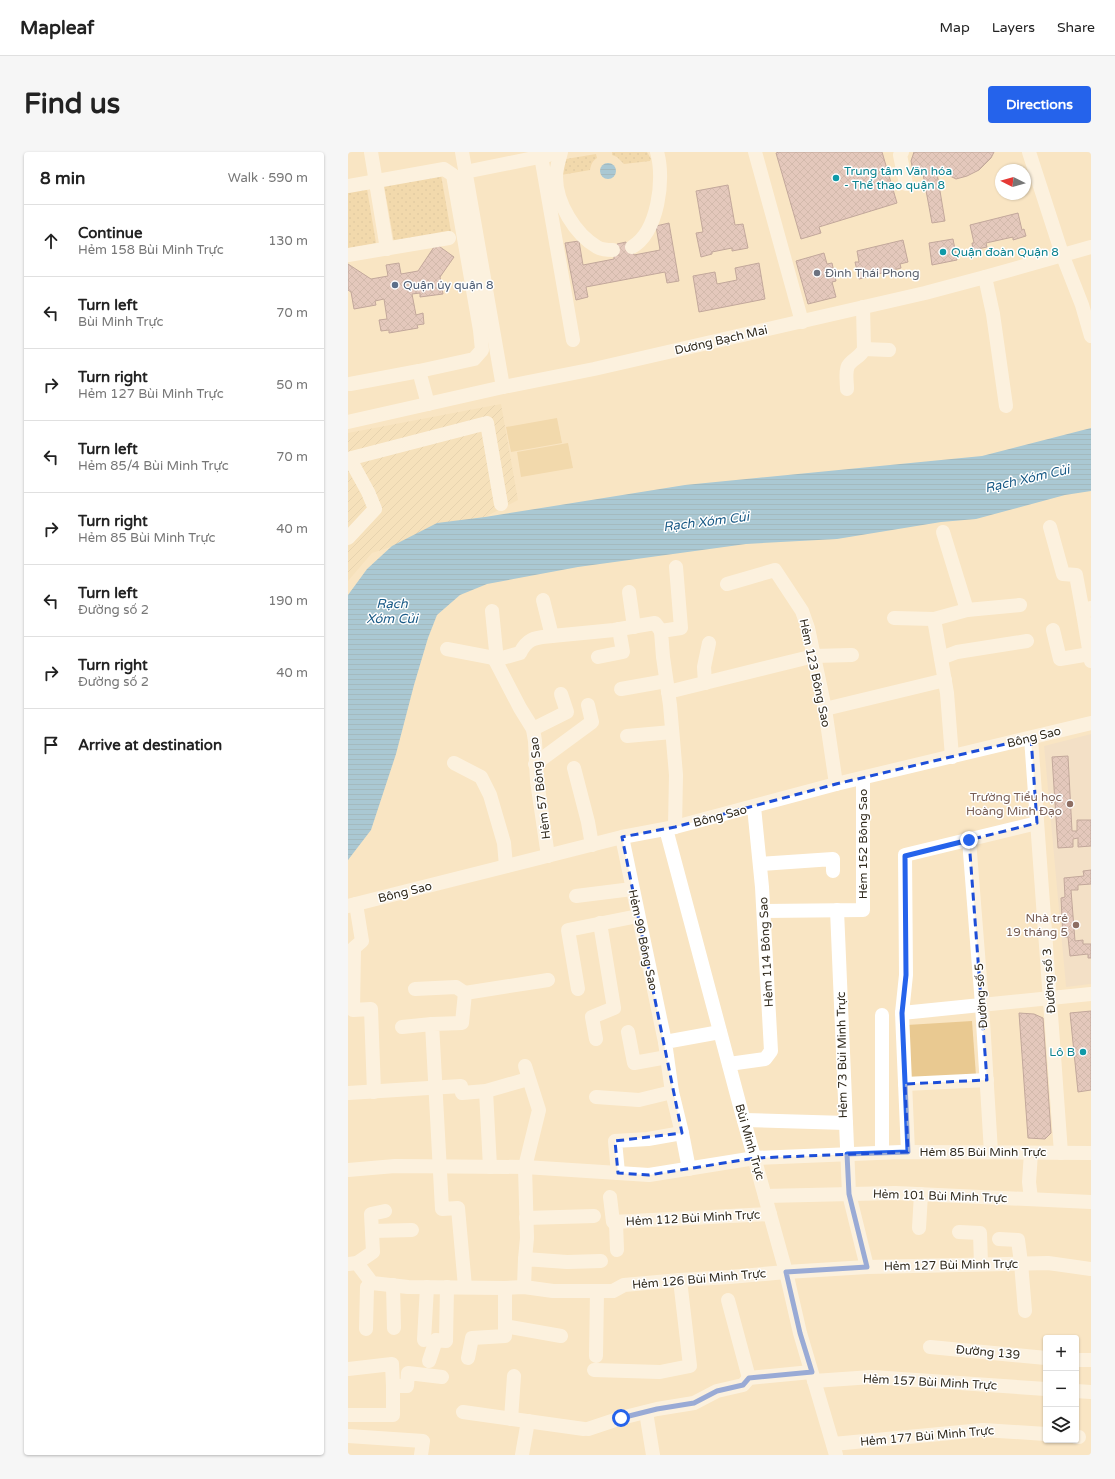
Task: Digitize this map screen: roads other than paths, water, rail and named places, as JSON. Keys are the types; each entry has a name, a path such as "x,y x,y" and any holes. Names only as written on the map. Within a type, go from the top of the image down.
{"street":[{"path":"371,152 388,249"},
{"path":"462,152 503,387"},
{"path":"465,172 562,152 556,175 557,192 565,210 585,238 603,250 613,250"},
{"path":"632,247 643,239 656,206 661,182 660,161 657,152"},
{"path":"755,152 802,322"},
{"path":"902,152 900,155 906,184"},
{"path":"1029,152 1062,254 1082,305 1091,336"},
{"path":"541,156 573,340"},
{"path":"348,186 444,169 453,175 480,330 482,350 474,359 350,384"},
{"path":"348,256 449,238"},
{"name":"Dương Bạch Mai","path":"348,422 802,322 985,277 1091,247"},
{"path":"985,277 993,314 1006,406"},
{"path":"847,389 846,371 848,366 862,354 864,349 863,307"},
{"path":"864,349 889,350"},
{"path":"419,371 428,404"},
{"path":"348,538 375,509 368,492 349,459 487,423 501,504"},
{"path":"1050,527 1063,574 1076,575 1087,610 1090,658 1060,659 1053,630"},
{"path":"942,532 967,610"},
{"path":"447,649 495,659 520,653 528,641 537,638 619,629 654,623 661,631 681,628 676,567"},
{"name":"Hẻm 123 Bông Sao","path":"727,584 775,570 802,611 808,628 825,709 836,784"},
{"path":"628,592 634,626"},
{"path":"543,600 552,636"},
{"path":"894,618 934,619 967,610 1020,606"},
{"name":"Hẻm 57 Bông Sao","path":"492,611 496,651 495,659 520,708 533,729 535,741 535,764 548,856"},
{"path":"934,619 947,693 952,757"},
{"path":"598,657 623,652 619,629"},
{"name":"Bùi Minh Trực","path":"661,631 662,657 667,686 676,775 671,828 728,1064 786,1272 800,1333 834,1449"},
{"path":"941,658 957,652 1028,640"},
{"path":"705,683 704,667 709,643"},
{"path":"621,689 705,683 814,656 852,655"},
{"path":"825,709 945,680"},
{"path":"533,729 567,712 561,694"},
{"path":"535,764 592,722 588,704"},
{"name":"Bông Sao","path":"352,905 622,837 671,828 836,784 1091,723"},
{"path":"627,736 672,732"},
{"name":"Đường số 3","path":"1031,738 1061,1153"},
{"path":"454,762 481,777 490,795 504,843 506,866"},
{"path":"574,768 592,845"},
{"name":"Hẻm 152 Bông Sao","path":"838,910 863,910 863,778"},
{"name":"Hẻm 114 Bông Sao","path":"728,1064 765,1059 771,1051 764,910 754,807"},
{"path":"908,1152 902,1013 906,975 905,856 1037,823"},
{"name":"Hẻm 90 Bông Sao","path":"622,837 665,1042 672,1092 689,1169"},
{"name":"Đường số 5","path":"969,840 982,1005 991,1152"},
{"path":"760,864 833,859 833,870"},
{"path":"576,896 632,889"},
{"path":"352,905 362,941 354,948 353,1010 371,1008 374,1092"},
{"path":"764,910 838,910"},
{"name":"Hẻm 73 Bùi Minh Trực","path":"744,1120 846,1123 838,910"},
{"path":"578,989 568,930 638,916"},
{"path":"596,1039 592,1017 614,1008 600,923"},
{"path":"415,989 456,987 465,993 548,980"},
{"path":"402,1026 462,1023 465,993"},
{"path":"902,1013 1091,994"},
{"path":"882,1015 882,1152"},
{"path":"432,1024 434,1087 442,1209 458,1208 465,1287"},
{"path":"628,1032 634,1062 667,1057"},
{"path":"665,1042 720,1032"},
{"path":"348,1093 461,1086 462,1093 486,1091 527,1073 539,1110 525,1167 526,1218 524,1287"},
{"path":"905,1084 987,1080"},
{"path":"486,1091 490,1167"},
{"path":"596,1098 639,1100 672,1092"},
{"path":"846,1123 849,1194 867,1267"},
{"path":"618,1173 615,1141 648,1139 682,1132"},
{"name":"Hẻm 85 Bùi Minh Trực","path":"348,1170 395,1166 525,1167 649,1175 755,1158 882,1152 1091,1153"},
{"path":"1031,1152 1029,1182 1031,1200"},
{"path":"920,1228 921,1194"},
{"name":"Hẻm 101 Bùi Minh Trực","path":"765,1196 921,1194 1091,1202"},
{"name":"Hẻm 112 Bùi Minh Trực","path":"610,1197 612,1222 616,1223 770,1214"},
{"path":"366,1329 367,1287 372,1283 353,1263 374,1252 371,1214 385,1211"},
{"path":"526,1218 594,1216"},
{"name":"Hẻm 112 Bùi Minh Trực","path":"616,1223 617,1250"},
{"path":"372,1231 412,1230"},
{"path":"960,1232 980,1233 981,1264"},
{"path":"1000,1239 1018,1240 1025,1311"},
{"path":"525,1259 567,1262 601,1261"},
{"name":"Hẻm 127 Bùi Minh Trực","path":"786,1272 867,1267 1021,1263 1048,1263 1091,1268"},
{"name":"Hẻm 126 Bùi Minh Trực","path":"372,1283 427,1287 524,1287 553,1291 613,1291 624,1285 786,1272"},
{"path":"597,1291 595,1363 660,1372 690,1366 680,1280"},
{"path":"393,1285 394,1328"},
{"path":"424,1340 427,1287"},
{"path":"429,1361 436,1340 446,1341 447,1287"},
{"path":"468,1358 472,1338 505,1336 505,1288"},
{"path":"463,1412 586,1429 621,1418 694,1403 717,1391 743,1385 749,1378 728,1300"},
{"path":"505,1326 561,1336"},
{"name":"Đường 139","path":"930,1346 1043,1358"},
{"path":"1079,1360 1091,1360"},
{"path":"348,1369 392,1364 393,1416 348,1415"},
{"path":"393,1386 407,1386 408,1373 442,1378"},
{"path":"511,1419 514,1376"},
{"name":"Hẻm 157 Bùi Minh Trực","path":"749,1378 872,1377 1043,1388"},
{"path":"1079,1391 1091,1392"},
{"path":"646,1412 653,1455"},
{"path":"522,1455 528,1421"},
{"name":"Hẻm 177 Bùi Minh Trực","path":"834,1449 983,1430 1043,1434"},
{"path":"348,1436 423,1441 421,1455"}],"water":[{"path":"605,163 611,163 616,168 614,177 611,179 605,179 600,174 600,168"},
{"name":"Rạch Xóm Củi","path":"1091,428 1091,491 1065,495 976,519 941,522 837,539 746,544 578,567 487,584 460,595 437,615 428,638 396,754 371,830 348,860 348,595 367,569 392,546 437,523 485,517 685,485 982,456"}],"place":[{"name":"Trung tâm Văn hóa - Thể thao quận 8","path":"836,178"},
{"name":"Quận đoàn Quận 8","path":"943,252"},
{"name":"Đình Thái Phong","path":"817,273"},
{"name":"Quận ủy quận 8","path":"395,285"},
{"name":"Trường Tiểu học Hoàng Minh Đạo","path":"1070,804"},
{"name":"Nhà trẻ 19 tháng 5","path":"1076,925"},
{"name":"Lô B","path":"1083,1052"}]}
